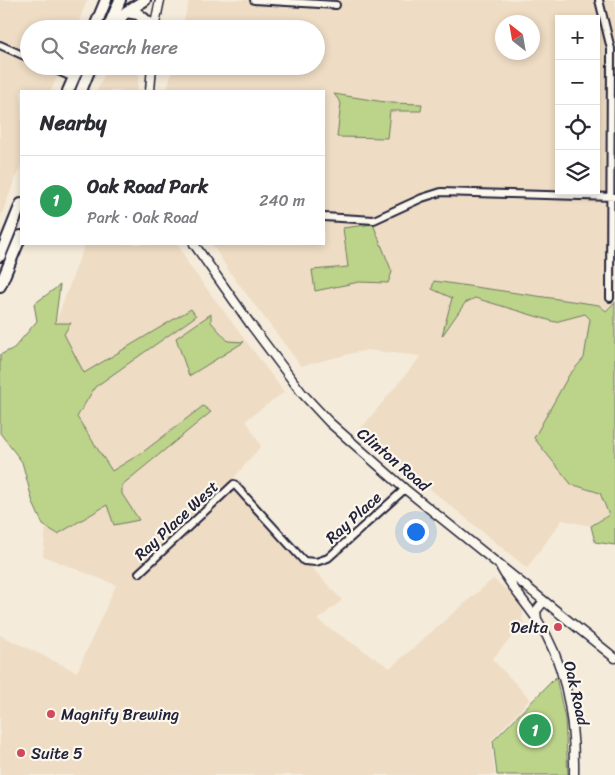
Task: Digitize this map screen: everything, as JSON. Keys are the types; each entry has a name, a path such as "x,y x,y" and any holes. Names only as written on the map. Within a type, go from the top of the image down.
{"highway":[{"path":"98,20 106,0"},
{"path":"112,20 120,0"},
{"path":"118,20 126,12 145,0"},
{"path":"126,12 138,14 145,20"},
{"path":"68,90 75,75"},
{"path":"81,90 87,75"},
{"path":"0,256 20,206"},
{"path":"0,286 20,238"}],"street":[{"path":"156,20 160,0"},
{"path":"254,0 336,5"},
{"path":"599,0 611,49 613,197 610,298"},
{"path":"0,45 20,54"},
{"path":"67,75 74,78"},
{"path":"150,90 151,75"},
{"path":"325,217 374,220 422,198 441,192 613,197"},
{"name":"Clinton Road","path":"195,245 251,325 309,400 329,422 405,489 615,658"},
{"name":"Ray Place West","path":"139,573 234,484 304,560 316,562"},
{"name":"Ray Place","path":"316,562 328,558 405,489"},
{"name":"Oak Road","path":"498,564 538,620 556,659 568,701 574,740 574,775"},
{"path":"538,620 536,611 544,600"}],"shaded area":[{"path":"0,0 87,0 79,20 20,20 20,75 57,75 51,90 20,90 20,168 0,218"},
{"path":"189,0 615,0 615,302 601,316 590,319 584,358 569,375 571,484 600,493 609,515 591,526 562,520 527,568 359,431 421,356 366,350 301,366 229,271 213,245 325,245 325,90 167,90 171,75 325,75 325,20 184,20"},
{"path":"104,75 139,75 137,90 97,90"},
{"path":"85,245 179,245 189,265 284,392 246,420 261,446 231,481 342,600 317,620 390,668 493,579 524,603 522,619 524,623 492,659 530,699 491,741 495,775 0,775 0,635 77,672 116,585 43,556 46,526 117,479 75,414 55,324"}],"green space":[{"path":"334,94 391,103 422,104 421,111 390,111 387,138 337,137 341,103"},
{"path":"373,224 392,272 388,283 359,282 315,291 312,270 348,267 343,228"},
{"path":"434,281 599,305 606,311 615,302 615,545 595,542 591,526 609,515 600,493 571,484 534,438 569,375 584,358 590,319 585,314 555,322 475,298 465,303 442,336 452,298 432,289"},
{"path":"60,285 55,323 71,323 64,334 84,373 191,309 196,316 95,387 77,417 112,471 143,452 203,406 211,412 122,485 122,494 139,520 114,525 107,505 58,534 43,525 33,503 22,462 0,433 0,355 14,348 37,321 34,304"},
{"path":"211,314 211,322 228,341 244,342 189,376 176,338"},
{"path":"556,677 565,719 568,775 497,775 493,741"}],"place":[{"name":"Delta","path":"558,627"},
{"name":"Magnify Brewing","path":"51,714"},
{"name":"Oak Road Park","path":"535,730"},
{"name":"Suite 5","path":"21,753"}]}
